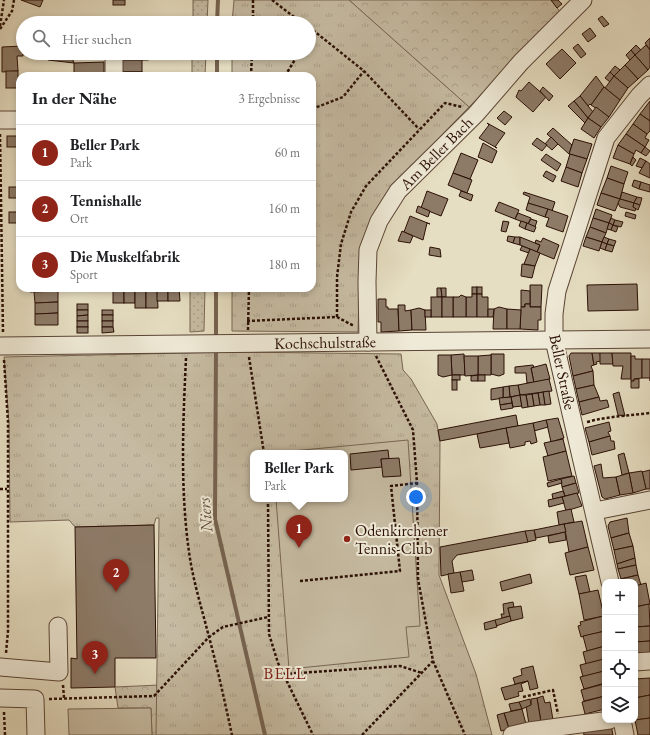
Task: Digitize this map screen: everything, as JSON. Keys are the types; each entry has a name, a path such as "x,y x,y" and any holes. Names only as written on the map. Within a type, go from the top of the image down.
{"street":[{"name":"Am Beller Bach","path":"368,336 368,250 378,221 398,191 476,114 521,62 583,0"},
{"path":"114,60 114,72"},
{"name":"Beller Straße","path":"609,579 595,511 554,340 554,314 557,291 606,138 639,96 650,85"},
{"path":"0,120 16,120"},
{"name":"Kochschulstraße","path":"2,346 249,344 368,336 554,340 650,339"},
{"path":"595,511 650,500"},
{"path":"3,667 59,672 58,626"},
{"path":"638,662 650,661"},
{"path":"2,697 23,700 35,699 36,735"},
{"path":"512,735 529,731 602,721"},
{"path":"623,723 625,735"}],"path":[{"path":"0,28 4,0"},
{"path":"0,28 12,10 14,0"},
{"path":"253,0 253,16"},
{"path":"272,0 293,16"},
{"path":"316,33 364,71 419,129"},
{"path":"251,72 252,60"},
{"path":"287,72 295,60"},
{"path":"316,107 342,97 364,71"},
{"path":"0,120 2,346 8,422 8,489 3,667"},
{"path":"249,292 247,321 249,355 264,450"},
{"path":"247,321 337,317 368,336"},
{"path":"187,345 182,445 184,499 189,553 199,602 209,637 232,735"},
{"path":"385,374 413,430 417,483 418,580 434,661 465,735"},
{"path":"574,425 609,416 626,416 650,413"},
{"path":"300,581 400,571 391,486 417,483"},
{"path":"0,489 8,489"},
{"path":"268,502 268,634 284,674 313,735"},
{"path":"35,699 154,696 209,637 223,627 268,617"},
{"path":"362,735 434,661"},
{"path":"284,674 400,666 422,673"},
{"path":"523,697 553,690 560,727"},
{"path":"2,697 5,735"}],"green space":[{"path":"193,0 208,0 207,16 193,16"},
{"path":"234,0 349,0 469,107 402,176 360,253 358,332 232,331 232,292 316,292 316,72 232,72 232,60 316,60 316,16 233,16"},
{"path":"349,0 551,0 561,13 469,107"},
{"path":"192,60 206,60 205,72 192,72"},
{"path":"190,292 205,292 204,331 190,332"},
{"path":"231,352 401,354 403,370 411,379 437,424 440,443 439,575 476,674 492,735 156,735 159,518 156,518 154,525 75,527 69,520 10,522 9,423 4,357"},
{"name":"Odenkirchener Tennis-Club","path":"408,440 420,626 406,627 409,657 289,669 276,502 348,502 348,450 303,450"},
{"path":"182,684 168,735 152,735 151,708 118,708 115,687"},
{"path":"151,708 152,735 69,735 68,709"}],"building":[{"path":"21,0 43,0 40,7"},
{"path":"113,0 125,0 125,5 113,5"},
{"path":"551,0 558,0 562,4 557,8"},
{"path":"602,16 609,24 604,27 598,19"},
{"path":"590,28 596,36 588,42 582,34"},
{"path":"650,38 650,50 645,43"},
{"path":"578,44 586,54 581,58 573,48"},
{"path":"636,45 641,50 635,55 631,50"},
{"path":"646,45 650,50 650,67 648,70 635,55"},
{"path":"16,46 18,71 2,72 2,47"},
{"path":"562,49 576,63 560,79 546,64"},
{"path":"631,50 635,55 630,60 626,55"},
{"path":"635,55 648,70 638,79 625,65"},
{"path":"48,60 73,60 74,63"},
{"path":"119,60 142,60 142,72 119,72"},
{"path":"104,62 104,72 74,72 74,63"},
{"path":"625,65 638,79 628,88 614,76"},
{"path":"615,66 620,70 614,76 610,72"},
{"path":"6,71 18,71 16,72 16,88 6,88"},
{"path":"610,72 614,76 610,82 605,78"},
{"path":"596,76 604,87 591,105 590,104 588,106 580,96"},
{"path":"614,76 628,88 620,100 605,88"},
{"path":"529,82 546,97 533,112 516,97 519,90 521,91"},
{"path":"543,87 553,96 549,101 540,91"},
{"path":"604,87 620,100 609,117 591,105"},
{"path":"580,96 593,112 588,118 574,101"},
{"path":"574,101 588,118 585,123 568,106"},
{"path":"650,101 650,121 640,114"},
{"path":"596,107 609,117 601,127 588,118"},
{"path":"504,111 512,117 505,125 497,118"},
{"path":"640,114 650,121 650,131 647,134 633,124"},
{"path":"588,118 601,127 594,138 581,129"},
{"path":"487,123 505,133 495,147 479,138 489,125"},
{"path":"633,124 647,134 645,138 649,140 645,147 626,134"},
{"path":"553,128 572,145 569,154 547,134"},
{"path":"626,134 645,147 641,153 636,150 634,154 618,145"},
{"path":"7,136 16,136 16,147 7,147"},
{"path":"551,137 558,144 552,150 545,144"},
{"path":"537,138 547,145 542,151 532,144"},
{"path":"574,139 592,144 587,159 569,154"},
{"path":"483,143 497,151 492,163 478,157"},
{"path":"618,145 634,154 630,164 613,158"},
{"path":"645,147 650,151 646,156 641,153"},
{"path":"461,153 478,160 470,179 453,173"},
{"path":"546,154 561,164 557,171 541,160"},
{"path":"570,154 587,159 582,173 566,167"},
{"path":"633,157 636,160 632,166 630,164"},
{"path":"640,158 646,161 642,168 636,166"},
{"path":"646,161 650,164 650,178 639,173"},
{"path":"611,166 628,172 624,184 607,178"},
{"path":"566,167 582,173 578,187 561,181"},
{"path":"546,171 556,176 553,182 543,176"},
{"path":"453,173 472,180 467,193 448,185"},
{"path":"607,178 624,184 620,199 601,193"},
{"path":"634,180 641,182 639,189 632,186"},
{"path":"641,182 650,185 650,192 639,189"},
{"path":"9,187 16,187 16,198 9,198"},
{"path":"427,191 448,199 441,216 421,208"},
{"path":"461,191 473,195 471,201 459,196"},
{"path":"524,192 555,202 552,211 528,203 530,197 523,194"},
{"path":"622,192 637,197 634,203 620,199"},
{"path":"601,193 620,199 615,211 597,205"},
{"path":"637,197 642,198 640,205 634,203"},
{"path":"620,199 634,203 633,207 636,208 635,211 620,207 618,203"},
{"path":"499,202 519,210 515,219 495,211"},
{"path":"528,203 548,209 545,217 526,210"},
{"path":"634,203 640,205 638,210 633,207"},
{"path":"418,206 430,211 428,217 416,212"},
{"path":"548,209 568,216 563,232 546,226 549,218 545,217"},
{"path":"596,209 612,215 609,223 593,218"},
{"path":"9,212 16,212 16,223 9,223"},
{"path":"626,212 636,215 635,219 625,216"},
{"path":"518,213 531,218 528,224 515,219"},
{"path":"410,216 430,224 427,223 423,240 404,232"},
{"path":"593,218 609,223 606,233 590,227"},
{"path":"611,218 615,220 613,225 609,223"},
{"path":"531,219 537,221 535,227 528,224"},
{"path":"615,220 623,222 621,227 613,225"},
{"path":"503,221 509,222 506,232 501,231"},
{"path":"521,221 527,223 525,229 519,226"},
{"path":"527,223 536,227 534,232 525,229"},
{"path":"609,223 613,225 611,230 607,229"},
{"path":"613,225 618,227 616,232 611,230"},
{"path":"590,227 606,233 602,242 586,237"},
{"path":"402,231 413,236 410,243 398,241"},
{"path":"508,236 515,237 513,243 507,241"},
{"path":"515,237 520,237 520,245 513,243"},
{"path":"520,237 540,245 537,252 520,245"},
{"path":"586,237 602,242 599,251 583,246"},
{"path":"604,237 609,239 607,244 602,242"},
{"path":"543,238 559,245 554,259 537,252 540,245 535,243 536,240 541,242"},
{"path":"609,239 616,241 614,246 607,244"},
{"path":"602,242 607,244 605,250 600,248"},
{"path":"607,244 614,246 612,252 605,250"},
{"path":"522,246 530,249 529,253 520,250"},
{"path":"430,247 440,249 441,257 429,255"},
{"path":"530,249 540,253 535,266 524,264"},
{"path":"522,264 535,266 532,278 521,276"},
{"path":"637,284 638,310 588,311 587,285"},
{"path":"530,285 542,285 541,307 530,307"},
{"path":"472,287 477,287 477,294 472,294"},
{"path":"477,287 482,287 482,294 477,294"},
{"path":"437,288 441,288 442,297 437,297"},
{"path":"441,288 446,288 446,297 442,297"},
{"path":"521,290 530,291 530,304 525,304 525,307 521,307"},
{"path":"34,292 58,292 58,302 35,303"},
{"path":"113,292 124,292 124,303 113,303"},
{"path":"124,292 135,292 135,303 124,303"},
{"path":"135,292 146,292 146,308 135,308"},
{"path":"146,292 157,292 158,308 146,308"},
{"path":"157,292 168,292 168,301 157,301"},
{"path":"168,292 179,292 180,301 168,301"},
{"path":"472,294 477,294 477,317 466,317 466,297 472,297"},
{"path":"477,294 482,294 482,297 488,297 488,317 477,317"},
{"path":"461,295 466,297 466,317 453,317 453,297 459,297"},
{"path":"431,297 442,297 442,317 431,317"},
{"path":"442,297 453,297 453,317 442,317"},
{"path":"378,299 386,299 386,307 388,307 388,309 398,309 399,331 381,332 381,322 378,322"},
{"path":"58,302 58,313 35,314 35,303"},
{"path":"77,304 88,304 88,310 77,310"},
{"path":"525,304 530,304 530,307 541,307 541,320 538,320 538,330 520,329 521,307 525,307"},
{"path":"398,305 405,305 405,311 411,310 412,330 399,331"},
{"path":"499,307 507,309 507,329 493,329 494,309"},
{"path":"419,308 425,310 426,330 412,330 411,310"},
{"path":"488,309 494,309 493,317 488,317"},
{"path":"507,309 521,310 520,329 507,329"},
{"path":"77,310 88,310 88,315 77,316"},
{"path":"102,310 113,310 113,315 102,315"},
{"path":"425,310 431,310 431,317 425,317"},
{"path":"58,313 58,325 35,325 35,314"},
{"path":"88,315 88,321 77,321 77,316"},
{"path":"102,315 113,315 113,321 102,321"},
{"path":"77,321 88,321 88,327 77,327"},
{"path":"102,321 113,321 113,327 102,327"},
{"path":"77,327 88,327 88,333 77,333"},
{"path":"102,327 113,327 114,332 102,333"},
{"path":"571,353 592,353 594,365 591,366 593,371 573,376 569,356"},
{"path":"592,353 600,353 601,361 596,362 597,364 594,365"},
{"path":"600,353 612,353 613,364 600,364"},
{"path":"612,353 631,353 631,379 621,379 623,366 613,366"},
{"path":"464,354 465,375 452,375 451,355"},
{"path":"491,354 504,354 504,374 499,376 491,374"},
{"path":"438,355 451,355 452,375 443,377 438,375"},
{"path":"491,355 491,375 478,375 478,356"},
{"path":"464,356 478,356 478,375 465,376"},
{"path":"631,356 635,356 635,359 642,359 642,378 634,379 634,381 631,381"},
{"path":"642,359 650,359 650,378 642,378"},
{"path":"546,364 550,379 534,383 531,368"},
{"path":"533,365 534,367 531,368 534,383 527,383 526,373 515,373 515,367"},
{"path":"593,371 594,385 576,389 573,376"},
{"path":"452,375 460,375 460,380 452,380"},
{"path":"478,375 478,381 471,381 471,376"},
{"path":"478,375 485,375 485,381 478,381"},
{"path":"549,379 552,391 520,395 518,385"},
{"path":"634,379 639,379 639,388 631,388 631,381 634,381"},
{"path":"452,380 457,380 457,390 452,390"},
{"path":"518,385 520,395 510,397 509,386"},
{"path":"594,385 599,397 579,402 576,389"},
{"path":"509,386 510,397 503,398 503,387"},
{"path":"503,387 503,398 491,400 491,389"},
{"path":"549,391 551,404 545,405 543,392"},
{"path":"543,392 545,405 540,405 538,393"},
{"path":"619,392 625,416 618,415 613,394"},
{"path":"538,393 540,405 534,406 532,394"},
{"path":"532,394 534,406 528,407 526,395"},
{"path":"520,395 522,406 513,407 511,397"},
{"path":"520,395 526,395 528,407 522,408"},
{"path":"511,397 512,403 500,405 499,398"},
{"path":"599,397 600,401 607,400 609,407 582,415 579,402"},
{"path":"512,403 513,408 501,410 500,405"},
{"path":"516,415 518,426 440,441 438,430"},
{"path":"558,418 564,438 551,442 546,420"},
{"path":"546,420 548,427 534,431 533,423"},
{"path":"609,422 611,431 608,432 610,436 589,442 585,428"},
{"path":"533,423 537,442 531,444 530,441 525,442 525,445 510,448 506,428"},
{"path":"506,428 509,443 480,448 477,434"},
{"path":"610,436 611,441 614,441 615,449 592,455 589,442"},
{"path":"563,439 566,451 548,456 544,443"},
{"path":"388,450 389,459 381,459 382,467 351,470 350,454"},
{"path":"566,451 572,476 548,481 543,457"},
{"path":"624,453 629,473 622,475 618,455"},
{"path":"399,458 401,476 383,477 381,459"},
{"path":"601,464 603,478 616,477 620,495 605,499 602,497 594,466"},
{"path":"650,470 650,489 646,489 642,472"},
{"path":"642,471 646,489 633,493 629,473"},
{"path":"629,473 633,493 620,495 616,477"},
{"path":"574,476 576,483 562,487 561,479"},
{"path":"561,479 562,483 548,487 547,483"},
{"path":"576,483 579,493 565,496 562,487"},
{"path":"563,491 565,496 553,499 552,494"},
{"path":"577,493 582,506 566,511 562,497"},
{"path":"562,497 564,503 549,507 548,500"},
{"path":"571,509 574,522 559,525 557,512"},
{"path":"627,518 629,533 611,538 608,526 610,522"},
{"path":"582,521 588,547 569,552 564,524"},
{"path":"564,524 566,532 536,538 534,530"},
{"path":"154,525 156,658 115,658 115,687 71,688 71,658 77,659 75,527"},
{"path":"534,530 536,540 527,542 525,531"},
{"path":"525,531 528,542 457,555 452,561 454,573 441,576 440,547"},
{"path":"565,532 566,540 549,543 548,536"},
{"path":"629,533 633,546 614,550 611,538"},
{"path":"633,546 635,558 617,564 614,550"},
{"path":"588,547 594,570 570,575 565,553"},
{"path":"635,558 636,565 618,569 617,564"},
{"path":"636,565 638,575 621,579 618,569"},
{"path":"472,570 474,580 462,582 460,572"},
{"path":"460,572 464,591 451,593 448,574"},
{"path":"530,574 532,583 502,591 500,582"},
{"path":"586,575 590,592 579,594 575,577"},
{"path":"638,575 641,585 638,586 638,579 621,579"},
{"path":"646,583 650,604 638,606 638,585"},
{"path":"598,590 602,607 602,616 584,620 579,594"},
{"path":"513,602 514,607 508,608 510,616 502,618 501,614 504,614 503,604"},
{"path":"649,604 650,626 638,627 638,606"},
{"path":"521,606 523,618 511,621 508,608"},
{"path":"510,616 511,621 496,626 495,620"},
{"path":"602,616 602,632 581,637 578,626 581,625 580,622"},
{"path":"495,620 497,627 485,630 484,623"},
{"path":"650,626 650,641 638,642 638,627"},
{"path":"602,632 602,647 587,651 583,636"},
{"path":"650,641 650,653 638,655 638,642"},
{"path":"602,647 602,660 586,664 583,652"},
{"path":"602,660 602,672 583,677 580,665"},
{"path":"533,666 538,688 530,690 528,681 515,684 513,678 522,675 521,669"},
{"path":"602,672 602,684 584,689 580,677"},
{"path":"650,678 650,695 638,697 638,679"},
{"path":"528,681 521,684 523,691 518,692 519,696 505,700 501,688"},
{"path":"602,685 602,697 584,701 581,690"},
{"path":"650,695 650,718 638,720 638,697"},
{"path":"543,696 545,703 550,702 553,720 541,722 537,698"},
{"path":"602,697 602,710 585,714 582,702"},
{"path":"537,698 541,722 529,724 526,706 531,705 531,699"},
{"path":"530,699 531,705 522,709 519,702"},
{"path":"519,702 522,709 511,711 509,704"},
{"path":"522,709 526,724 509,729 504,713"},
{"path":"504,713 509,729 501,731 497,715"},
{"path":"650,718 650,735 638,735 636,723 638,723 638,720"},
{"path":"611,725 613,735 584,735 583,730"}],"waterway":[{"name":"Niers","path":"217,16 218,0"},
{"name":"Niers","path":"217,60 217,72"},
{"name":"Niers","path":"216,292 216,340"},
{"name":"Niers","path":"216,347 215,519 265,735"}],"place":[{"name":"Odenkirchener Tennis-Club","path":"347,539"},
{"name":"Beller Park","path":"299,548"},
{"name":"Tennishalle","path":"116,592"},
{"name":"Die Muskelfabrik","path":"95,674"}],"district":[{"name":"BELL","path":"285,673"}]}
